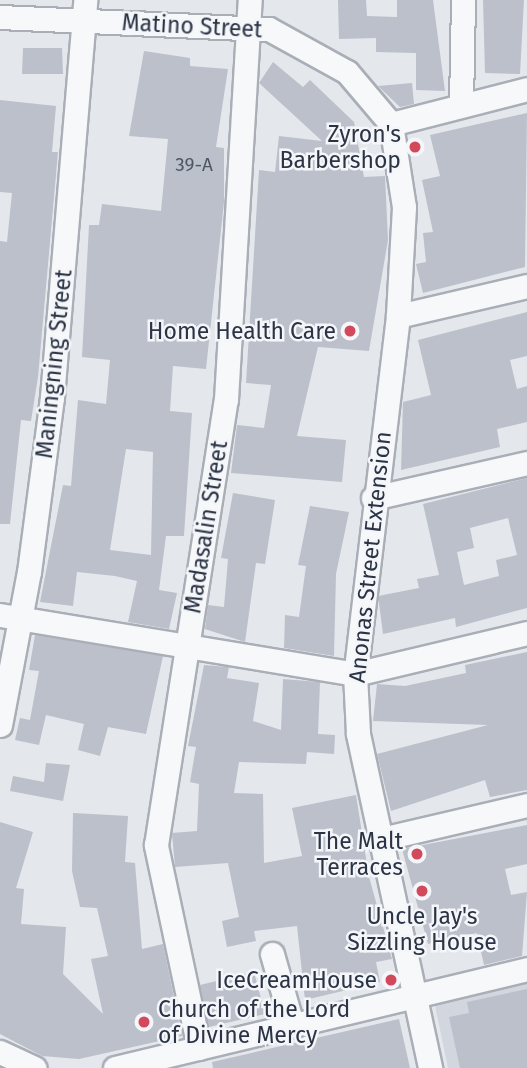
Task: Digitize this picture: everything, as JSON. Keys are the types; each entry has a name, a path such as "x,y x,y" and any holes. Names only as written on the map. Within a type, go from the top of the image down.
{"street":[{"name":"Madasalin Street","path":"200,1048 156,845 226,399 250,0"},
{"path":"461,104 463,0"},
{"name":"Matino Street","path":"0,17 85,10 250,27 289,35 334,62 391,124"},
{"name":"Maningning Street","path":"0,725 10,616 52,397 85,10"},
{"path":"391,124 527,89"},
{"name":"Anonas Street Extension","path":"391,124 404,207 398,316 373,498 355,674 358,734 430,1068"},
{"path":"398,316 527,286"},
{"path":"373,498 527,463"},
{"path":"10,616 188,650 355,674 527,633"},
{"path":"381,839 527,805"},
{"path":"272,954 292,1024"},
{"path":"115,1068 527,969"},
{"path":"7,1060 35,1068"}],"shaded area":[{"path":"527,981 527,1068 448,1068 434,1001"}],"building":[{"path":"338,0 366,0 367,16 397,17 397,0 433,0 445,91 416,90 416,53 376,52 376,38 339,39"},
{"path":"483,0 524,0 520,74 485,73"},
{"path":"23,48 62,48 63,74 22,74"},
{"path":"144,51 190,58 190,66 228,69 216,147 224,148 224,202 206,369 173,366 170,411 192,413 184,536 166,536 159,590 177,593 169,629 128,622 137,581 115,576 77,572 73,606 40,602 63,485 71,486 78,400 106,404 110,360 82,357 89,225 99,225 102,204 161,211 168,139 129,136","holes":["126,449 153,452 151,555 110,550"]},
{"path":"273,62 303,87 310,80 354,122 364,177 385,176 388,240 369,351 318,347 297,436 346,440 342,482 231,473 237,425 264,428 271,385 246,383 259,170 275,172 279,136 322,141 259,83"},
{"path":"412,83 414,104 400,107 378,86"},
{"path":"0,100 56,106 52,152 58,152 38,377 31,421 21,420 10,524 0,524 0,241 7,242 12,193 0,192"},
{"path":"527,113 525,267 423,293 416,264 426,262 423,233 433,232 422,180 440,176 430,135"},
{"path":"527,312 527,356 510,360 517,389 527,386 527,422 497,429 500,447 401,470 403,402 431,395 418,340"},
{"path":"527,478 527,608 456,627 455,618 383,634 378,596 419,588 417,579 439,575 423,504","holes":["508,518 517,555 496,560 499,576 464,585 457,552 474,548 470,528"]},
{"path":"233,493 275,500 265,564 256,563 245,642 205,629 208,605 224,607 228,559 221,558"},
{"path":"310,506 349,512 336,574 334,656 284,648 285,615 299,617 306,566 298,565"},
{"path":"35,635 163,656 146,734 108,727 100,756 78,750 84,724 46,715 39,745 15,740 20,718 30,720 39,671 29,670"},
{"path":"527,652 527,790 490,797 485,780 391,811 377,754 488,725 373,721 377,684 405,686 466,673 465,665"},
{"path":"204,665 229,667 227,678 259,683 253,721 281,730 283,679 320,682 318,734 335,735 334,754 307,752 306,764 239,762 234,793 263,794 264,863 302,856 292,808 356,795 369,877 392,959 376,962 380,982 305,1000 297,926 254,931 256,941 227,947 222,921 239,917 228,863 175,867 172,833 197,831 199,784 190,782 196,747 188,746"},
{"path":"46,763 70,765 63,801 10,791 13,776 44,782"},
{"path":"73,813 128,816 125,862 135,863 142,949 163,944 182,1036 79,1059 42,1056 0,1034 0,822 33,832 16,888 24,889 21,924 66,927 63,974 103,1014 91,959 108,956 97,908 80,907 72,871"},
{"path":"527,825 527,864 505,869 511,895 527,892 522,956 484,965 477,933 428,944 402,849"},
{"path":"254,972 265,1014 209,1027 200,985"},
{"path":"527,989 527,1068 460,1068 449,1017 469,1013 467,1002"},
{"path":"399,1019 410,1068 213,1068 212,1062"}],"place":[{"name":"Zyron's Barbershop","path":"415,147"},
{"name":"Home Health Care","path":"350,331"},
{"name":"The Malt Terraces","path":"417,854"},
{"name":"Uncle Jay's Sizzling House","path":"422,891"},
{"name":"IceCreamHouse","path":"391,980"},
{"name":"Church of the Lord of Divine Mercy","path":"144,1022"}]}
